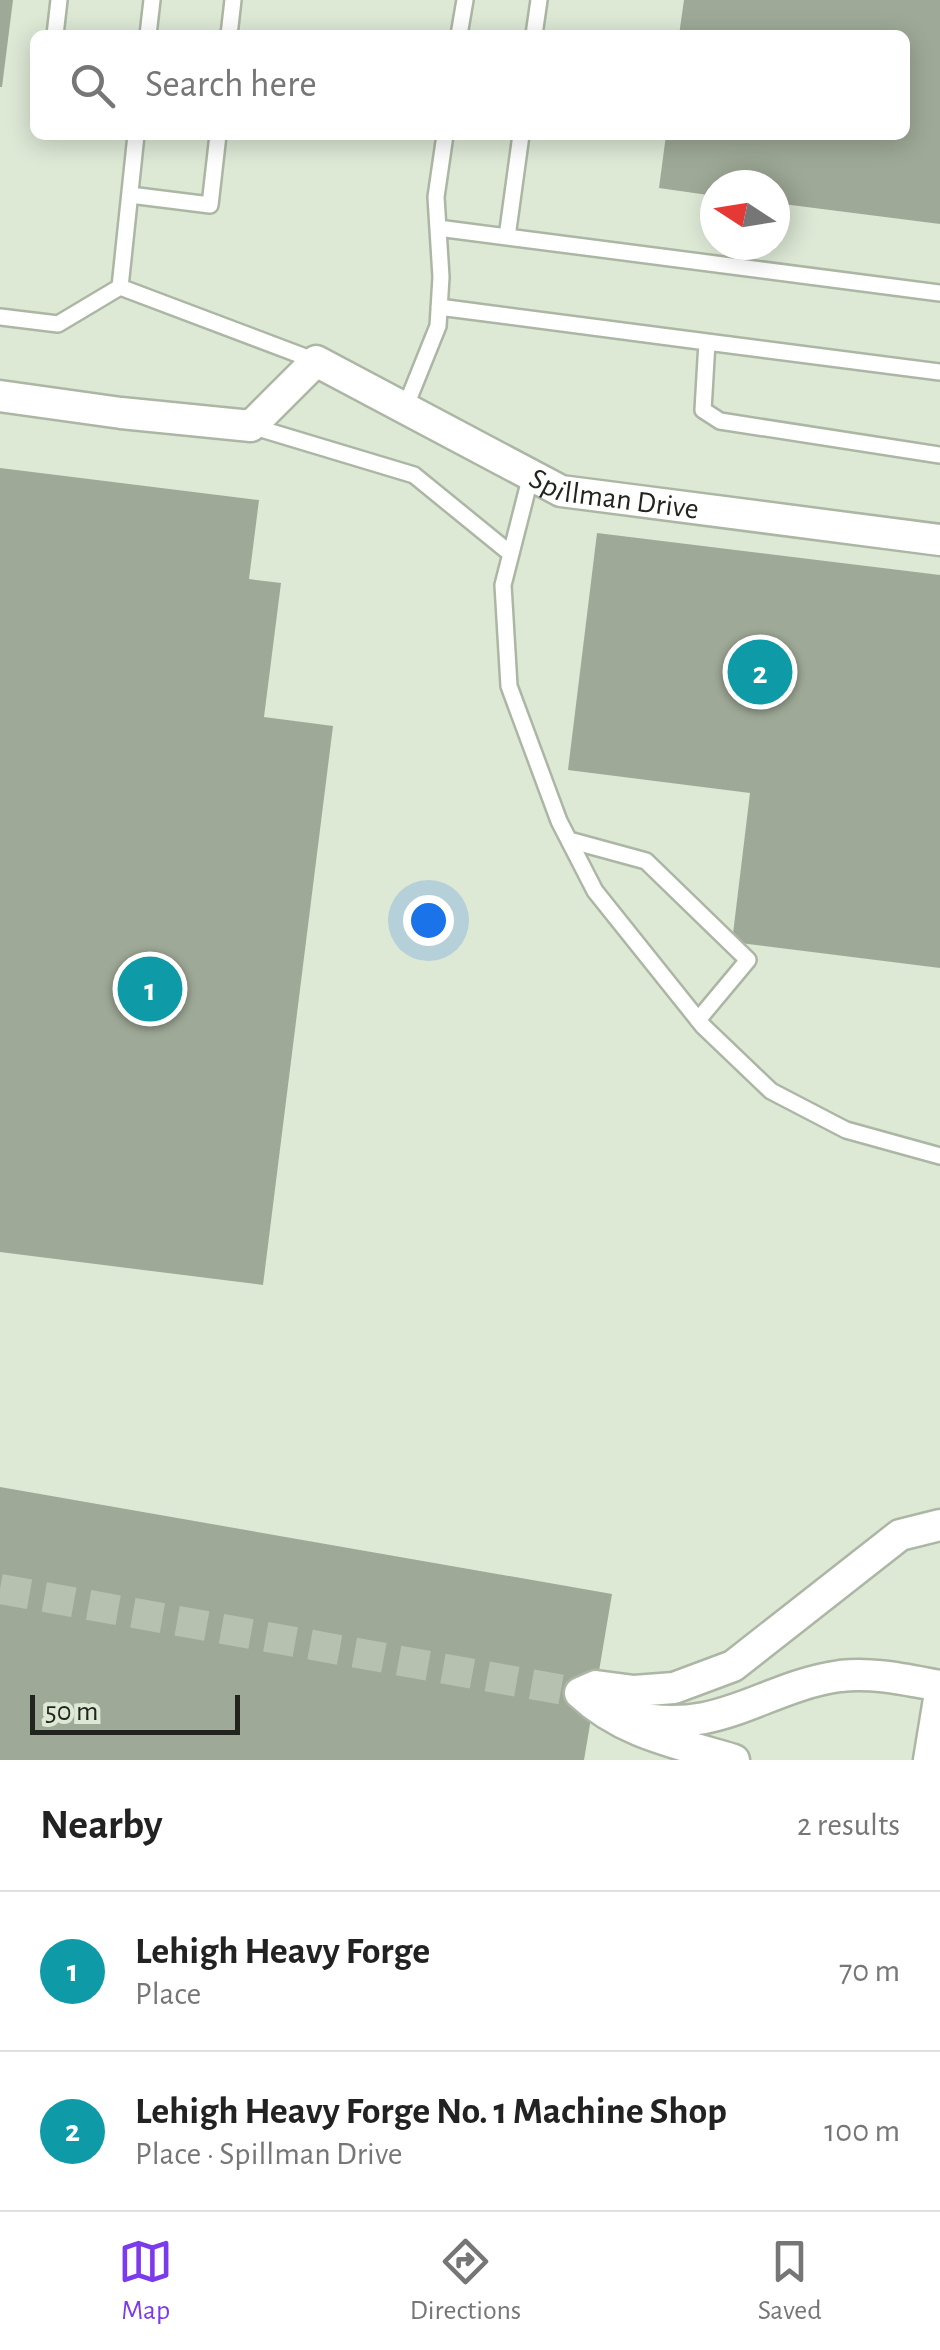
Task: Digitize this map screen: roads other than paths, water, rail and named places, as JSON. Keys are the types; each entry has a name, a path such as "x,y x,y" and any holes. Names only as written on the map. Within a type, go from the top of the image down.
{"street":[{"name":"Spillman Drive","path":"316,360 561,491 940,540"},
{"path":"0,396 251,426 316,360"},
{"path":"595,1696 674,1688 734,1666 900,1536 940,1525"},
{"path":"595,1696 636,1718 699,1720 839,1676 886,1676 939,1694 929,1760"},
{"path":"595,1696 632,1730 734,1760"}],"lane":[{"path":"56,30 59,0"},
{"path":"149,30 152,0"},
{"path":"230,30 233,0"},
{"path":"461,30 464,0"},
{"path":"535,30 539,0"},
{"path":"120,286 136,140"},
{"path":"130,195 210,205 217,140"},
{"path":"405,408 438,326 436,196 444,140"},
{"path":"507,237 520,140"},
{"path":"438,228 940,292"},
{"path":"0,318 58,324 120,286"},
{"path":"120,286 316,360"},
{"path":"439,307 940,372"},
{"path":"707,342 703,410 720,421 940,455"},
{"path":"251,426 414,475 510,554"},
{"path":"531,475 502,585 509,686 569,840 594,891 698,1020 771,1090 846,1130 940,1156"},
{"path":"569,840 646,861 748,960 698,1020"}],"tunnel":[{"path":"0,1589 580,1693"}],"place":[{"name":"Lehigh Heavy Forge No. 1 Machine Shop","path":"760,672"},
{"name":"Lehigh Heavy Forge","path":"150,989"}]}
